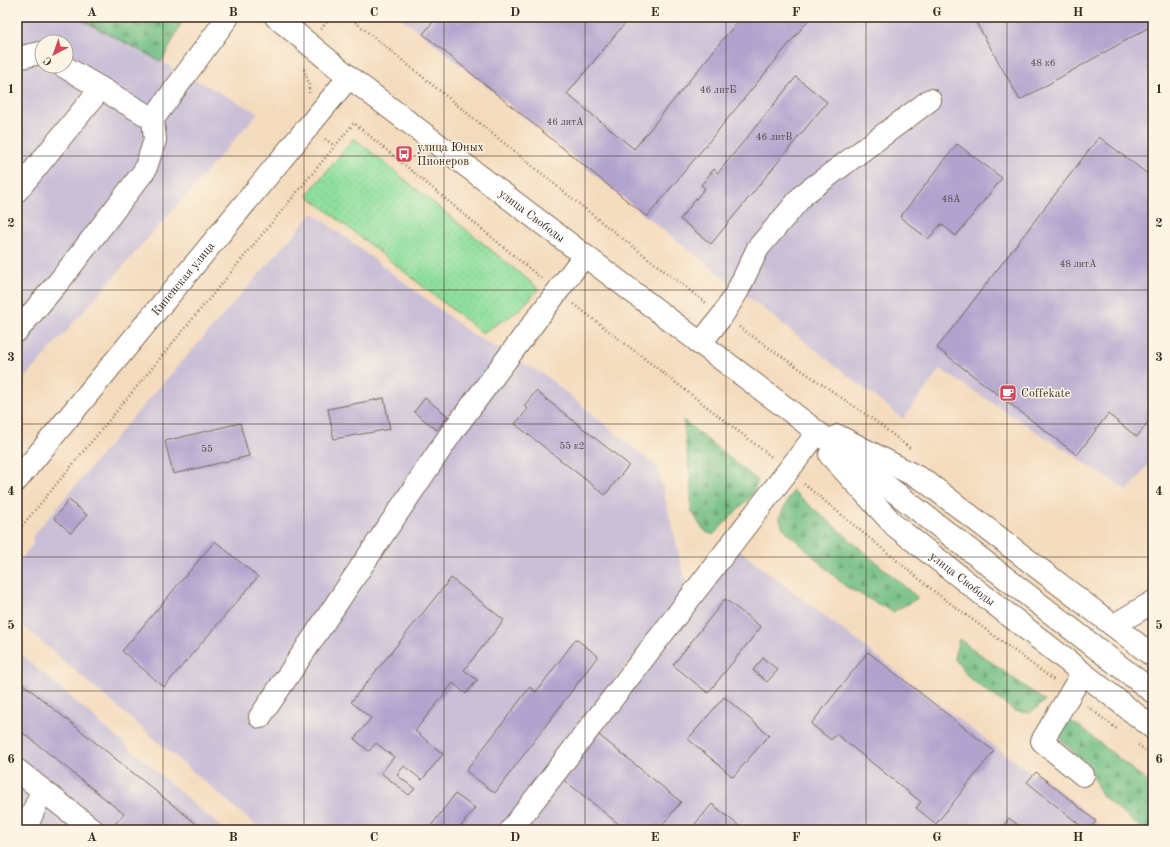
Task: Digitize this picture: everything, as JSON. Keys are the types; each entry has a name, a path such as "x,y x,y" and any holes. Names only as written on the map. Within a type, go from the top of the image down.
{"main road":[{"path":"17,331 61,279 145,170 155,140 153,119 228,17"},
{"name":"улица Свободы","path":"276,17 349,77 790,411 1153,692"},
{"path":"17,58 34,54"},
{"path":"74,73 153,119"},
{"name":"Кипенская улица","path":"17,480 349,77"},
{"path":"17,191 101,88"},
{"path":"700,344 722,316 737,292 758,248 804,194 930,100"},
{"path":"260,717 452,432 584,256"},
{"name":"улица Свободы","path":"790,411 895,526 1082,674 1153,728"},
{"name":"улица Свободы","path":"790,411 925,481 1153,656"},
{"path":"511,830 814,437"},
{"path":"1114,625 1153,602"},
{"path":"1082,674 1042,741 1083,775"},
{"path":"17,770 93,830"},
{"path":"25,830 42,791"}],"path":[{"path":"349,17 600,221 722,316 874,420"},
{"path":"301,66 306,70 309,84 308,97"},
{"path":"17,532 354,123 557,291 788,470 935,592 1124,734"},
{"path":"1135,743 1153,756"}],"shaded area":[{"path":"17,17 76,17 258,113 17,387"},
{"path":"399,17 1153,17 1153,458 1128,491 940,369 903,419 647,217 423,34"},
{"path":"313,213 473,335 546,376 658,468 687,588 499,830 261,830 17,621 17,564 33,544 33,536 121,431"},
{"path":"735,547 961,721 1107,830 519,830"},
{"path":"17,651 224,830 17,830"}],"green space":[{"path":"76,17 174,17 181,24 162,62"},
{"path":"354,138 539,289 517,312 482,333 307,195"},
{"path":"683,420 758,481 751,496 713,535 706,532 691,510 691,484"},
{"path":"793,491 918,598 893,612 845,586 783,528 779,517"},
{"path":"959,639 1045,701 1030,713 1015,711 969,678 954,658"},
{"path":"1065,720 1079,726 1153,786 1153,830 1143,830 1101,795 1089,765 1075,754 1058,736"}],"building":[{"path":"437,17 451,17 459,24 465,17 630,17 567,94 634,149 741,17 811,17 647,217 423,34"},
{"path":"973,17 1153,17 1153,25 1020,100"},
{"path":"796,77 827,102 711,244 680,219 705,188 701,185 714,169 718,173"},
{"path":"1099,137 1153,178 1153,415 1137,437 1108,414 1077,455 937,348"},
{"path":"957,144 1002,178 956,236 941,224 928,239 900,217"},
{"path":"536,391 629,465 605,495 515,424 528,409 524,406"},
{"path":"384,398 390,429 334,439 328,409"},
{"path":"425,398 448,416 437,430 414,412"},
{"path":"240,423 249,456 173,474 165,441"},
{"path":"69,500 87,515 71,533 54,518"},
{"path":"215,541 258,577 164,687 122,651"},
{"path":"451,578 504,620 464,670 477,680 466,694 453,683 415,731 443,754 422,780 404,766 397,775 415,789 409,795 381,773 394,757 376,743 369,751 354,739 371,718 351,702"},
{"path":"725,599 761,627 708,693 673,665"},
{"path":"576,639 598,656 495,793 466,771 530,687 536,692"},
{"path":"868,652 994,751 936,824 916,808 921,802 836,734 831,740 811,724"},
{"path":"763,658 778,670 767,682 753,670"},
{"path":"17,679 204,830 118,830 113,826 124,814 17,728"},
{"path":"724,697 769,735 733,777 688,739"},
{"path":"594,731 681,802 658,830 626,830 558,775"},
{"path":"1036,772 1096,821 1089,830 1086,830 1027,782"},
{"path":"455,794 475,808 458,830 428,830"},
{"path":"712,804 744,830 690,830"},
{"path":"1009,818 1024,830 1000,830"}],"place":[{"name":"улица Юных Пионеров","path":"404,154"},
{"name":"Coffekate","path":"1008,393"}]}
